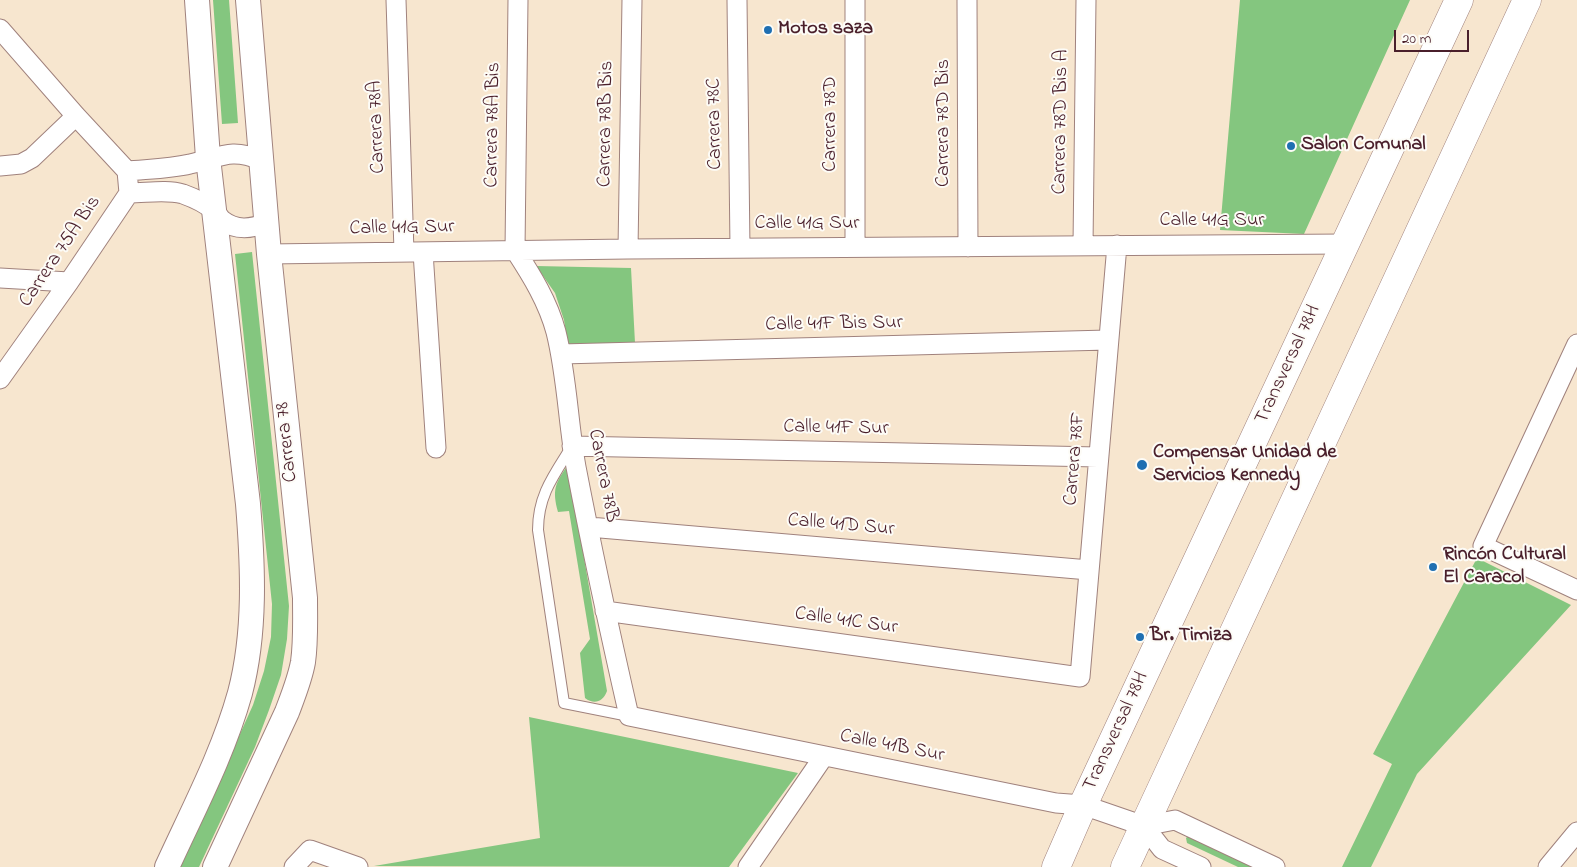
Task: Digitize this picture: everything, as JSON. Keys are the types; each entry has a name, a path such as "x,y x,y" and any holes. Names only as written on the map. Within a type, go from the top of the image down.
{"main road":[{"name":"Transversal 78H","path":"1056,867 1083,805 1459,0"},
{"path":"1126,867 1527,0"}],"street":[{"path":"166,867 226,738 240,691 248,646 252,599 252,551 248,504 208,158 197,0"},
{"name":"Carrera 78","path":"216,867 287,712 303,662 305,630 305,598 266,223 248,0"},
{"name":"Carrera 78A","path":"396,0 413,252 436,448"},
{"name":"Carrera 78A Bis","path":"515,250 518,0"},
{"name":"Carrera 78B Bis","path":"628,249 632,0"},
{"name":"Carrera 78C","path":"737,0 740,248"},
{"name":"Carrera 78D","path":"855,0 855,247"},
{"name":"Carrera 78D Bis","path":"967,0 968,247"},
{"name":"Carrera 78D Bis A","path":"1083,245 1086,0"},
{"path":"0,29 127,171 192,164 224,154 241,153 262,160"},
{"path":"0,166 22,164 32,158 76,116"},
{"name":"Carrera 75A Bis","path":"0,379 129,194 127,171"},
{"path":"129,194 164,191 182,194 214,210 222,220 232,226 244,229 255,228 266,223"},
{"name":"Calle 41G Sur","path":"269,254 515,250 1346,244"},
{"name":"Carrera 78F","path":"1080,677 1117,245"},
{"name":"Carrera 78B","path":"515,250 537,286 555,330 572,446 605,611 629,716"},
{"path":"0,278 69,282"},
{"name":"Calle 41F Bis Sur","path":"560,354 1108,340"},
{"path":"1577,344 1483,546 1577,590"},
{"name":"Calle 41F Sur","path":"572,446 1098,457"},
{"name":"Calle 41D Sur","path":"589,527 1089,570"},
{"name":"Calle 41C Sur","path":"605,611 1080,677"},
{"name":"Calle 41B Sur","path":"629,716 1056,802 1083,805 1144,826 1175,820 1275,867"},
{"path":"748,867 824,756"},
{"path":"1144,826 1162,849 1201,867"},
{"path":"1548,867 1576,835"},
{"path":"294,867 310,850 358,867"}],"lane":[{"path":"572,446 544,494 538,512 538,530 564,703 629,716"}],"green space":[{"path":"213,0 229,0 238,123 222,124"},
{"path":"1240,0 1410,0 1304,234 1220,230"},
{"path":"252,252 289,606 287,639 281,675 255,747 199,867 180,867 253,705 264,671 271,637 272,604 235,254"},
{"path":"536,266 631,268 635,343 568,347 564,320 555,293"},
{"path":"568,465 607,691 601,700 595,702 585,698 580,653 590,639 569,511 558,512 555,498 556,487"},
{"path":"1477,558 1571,605 1417,774 1371,867 1342,867 1392,764 1373,754"},
{"path":"529,717 798,773 729,867 374,866 540,838"},
{"path":"1188,836 1257,867 1238,867 1187,843 1186,838"}],"place":[{"name":"Motos saza","path":"768,30"},
{"name":"Salon Comunal","path":"1291,146"},
{"name":"Compensar Unidad de Servicios Kennedy","path":"1142,465"},
{"name":"Rincón Cultural El Caracol","path":"1433,567"},
{"name":"Br. Timiza","path":"1140,637"}]}
